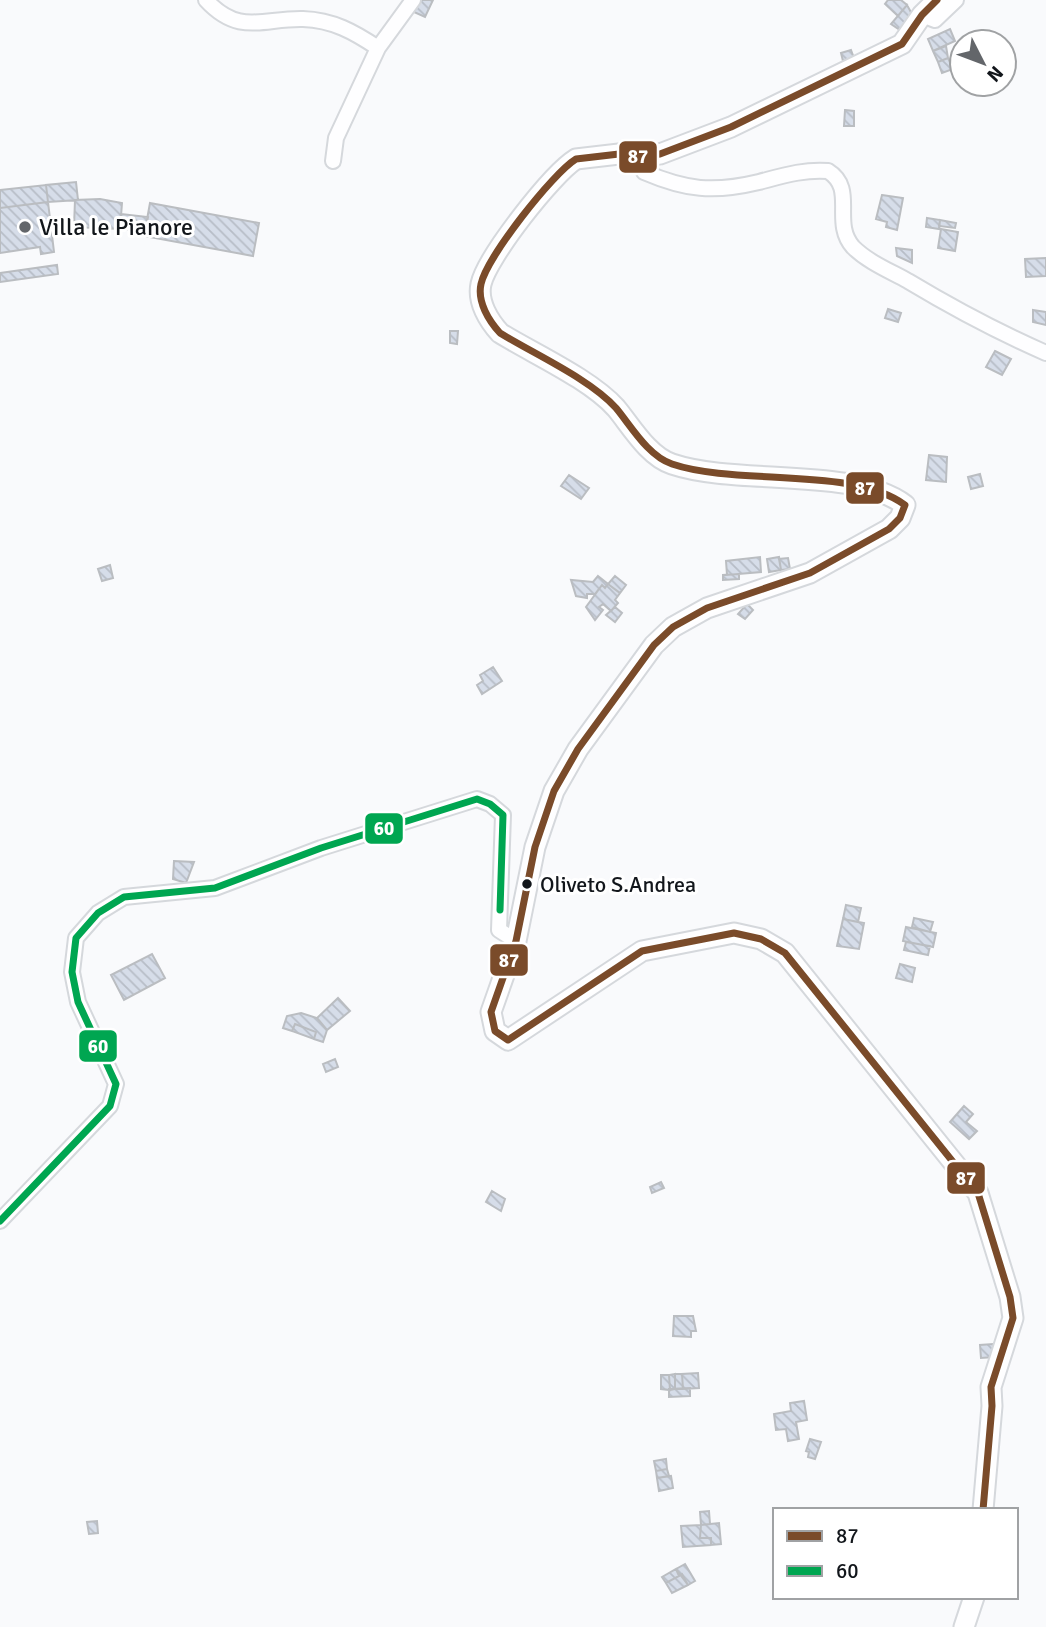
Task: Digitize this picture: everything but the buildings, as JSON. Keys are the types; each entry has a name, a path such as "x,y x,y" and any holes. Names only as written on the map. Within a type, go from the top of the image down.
{"street":[{"path":"205,0 217,12 252,24 302,19 345,26 378,48"},
{"path":"333,161 336,138 378,48 413,0"},
{"path":"937,0 922,15 902,44 853,70 688,145 640,157 604,155 576,159 490,258 480,287 486,317 500,333 613,405 642,441 668,463 700,471 862,486 890,493 905,505 900,518 889,529 855,548 810,573 707,608 673,627 654,645 578,749 554,791 535,847 516,941 491,1012 495,1031 508,1041 642,951 734,933 761,939 785,953 978,1193 1010,1297 1013,1318 991,1387 992,1406 982,1508"},
{"path":"922,15 935,20 956,0"},
{"path":"640,157 644,172 687,188 703,190 757,183 785,174 828,171 842,182 844,189 841,226 844,234 863,255 989,328 1046,353"},
{"path":"0,1221 110,1105 117,1084 78,1002 72,972 76,938 98,913 124,897 215,888 321,848 477,799 490,804 503,815 499,930 516,941"},
{"path":"964,1627 973,1599"}],"transit line":[{"name":"87","path":"937,0 922,15 902,44 731,127 660,154 640,157 619,154 576,159 552,181 522,217 486,271 480,291 482,304 500,333 605,397 641,440 663,460 699,470 729,474 856,485 883,493 905,505 900,518 889,529 810,573 707,608 673,627 654,645 578,749 554,791 535,847 516,941 491,1012 495,1031 508,1040 642,951 734,933 761,939 785,953 978,1193 1010,1297 1013,1318 991,1387 992,1406 983,1508"},
{"name":"60","path":"0,1221 110,1106 116,1084 78,1002 72,972 76,938 98,913 124,897 215,888 321,848 477,799 490,804 503,815 500,910"}],"place":[{"name":"Villa le Pianore","path":"25,227"},
{"name":"Oliveto S.Andrea","path":"527,884"}]}
